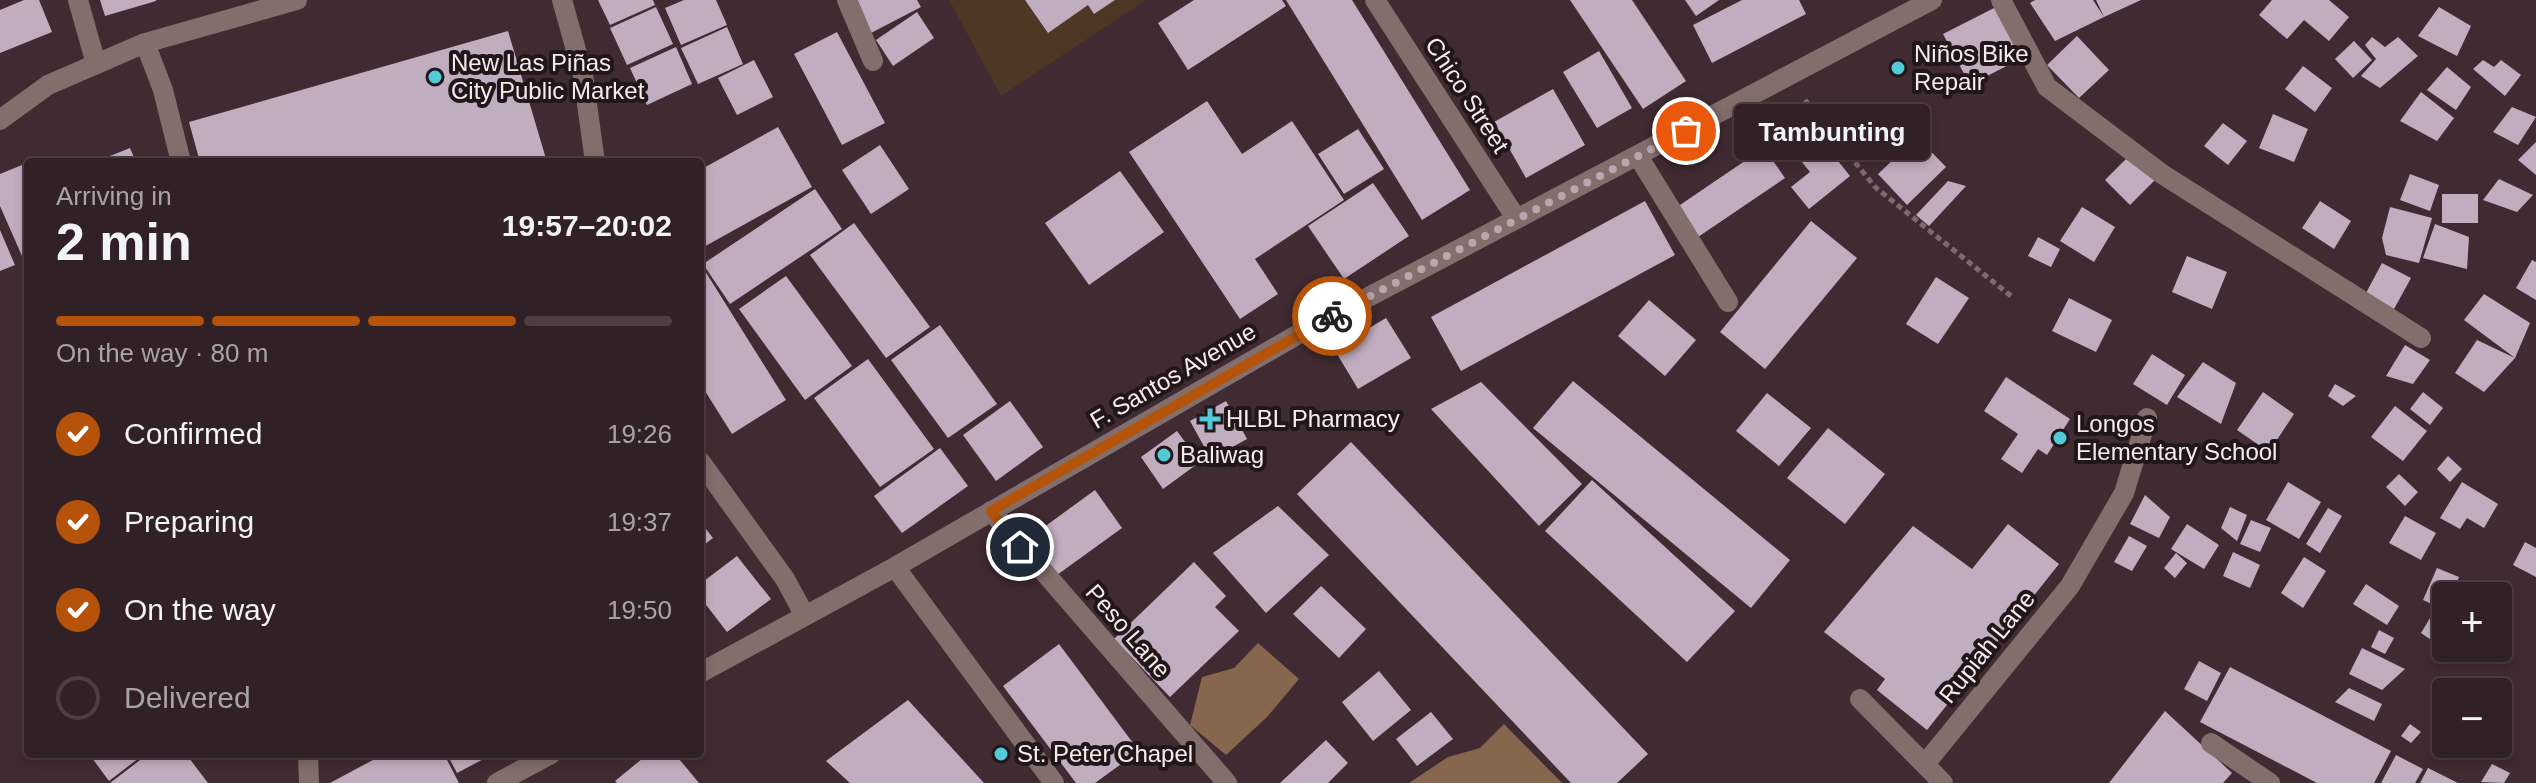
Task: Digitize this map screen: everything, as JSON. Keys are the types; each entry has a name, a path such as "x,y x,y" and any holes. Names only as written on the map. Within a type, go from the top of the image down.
{"street":[{"path":"78,0 96,64"},
{"path":"0,120 48,85 145,43 297,0"},
{"path":"562,0 583,75 594,158"},
{"path":"847,0 873,61"},
{"name":"Chico Street","path":"1375,0 1516,218"},
{"name":"F. Santos Avenue","path":"704,671 895,567 1302,332 1932,0"},
{"path":"2001,0 2047,87 2162,174 2421,338"},
{"path":"145,43 163,90 180,158"},
{"path":"1638,156 1728,302"},
{"name":"Rupiah Lane","path":"1925,764 2070,586 2124,493 2147,418"},
{"path":"704,467 785,579 805,616"},
{"name":"Peso Lane","path":"991,511 1227,783"},
{"path":"895,567 1054,783"},
{"path":"1860,699 1943,783"},
{"path":"2211,743 2270,783"},
{"path":"308,758 309,783"},
{"path":"497,783 544,758"}],"path":[{"path":"1787,77 1875,187 2011,296"}],"shaded area":[{"path":"949,0 1146,0 1001,96"},
{"path":"1258,643 1299,679 1267,717 1226,755 1190,725 1202,677 1234,668"},
{"path":"1504,724 1562,783 1409,783 1448,757 1480,748"}],"building":[{"path":"24,0 39,0 52,32 0,53 0,10"},
{"path":"100,0 156,0 156,1 105,16"},
{"path":"598,0 653,0 655,5 610,25"},
{"path":"684,0 716,0 727,25 681,45 665,8"},
{"path":"854,0 917,0 921,7 871,33"},
{"path":"1025,0 1115,0 1094,14 1088,5 1048,33"},
{"path":"1194,0 1282,0 1286,6 1188,70 1158,23"},
{"path":"1286,0 1352,0 1470,190 1422,220"},
{"path":"1570,0 1632,0 1686,81 1643,109"},
{"path":"1685,0 1719,0 1696,16"},
{"path":"1742,0 1799,0 1806,14 1712,63 1693,25"},
{"path":"2035,0 2093,0 2104,17 2055,41 2030,3"},
{"path":"2096,0 2141,0 2104,17"},
{"path":"2272,0 2329,0 2349,17 2329,41 2304,20 2287,39 2259,15"},
{"path":"656,7 673,44 627,65 610,28"},
{"path":"1996,7 2022,58 1970,85 1943,34"},
{"path":"2439,7 2471,26 2457,56 2418,36"},
{"path":"917,12 934,38 893,66 876,40"},
{"path":"727,27 743,64 698,84 681,48"},
{"name":"New Las Piñas City Public Market","path":"508,31 546,158 199,158 189,122"},
{"path":"837,32 885,123 842,145 794,54"},
{"path":"2077,36 2109,70 2079,98 2047,65"},
{"path":"2372,37 2385,47 2398,37 2418,56 2380,88 2361,76 2376,59 2365,45"},
{"path":"2354,41 2372,60 2353,78 2335,59"},
{"path":"676,47 692,84 647,105 630,68"},
{"path":"1599,51 1632,108 1597,128 1563,72"},
{"path":"754,60 773,97 737,115 718,78"},
{"path":"2483,60 2494,67 2501,60 2521,75 2505,96 2473,69"},
{"path":"2303,66 2332,88 2315,112 2285,89"},
{"path":"2447,67 2471,87 2456,110 2427,90"},
{"path":"1553,89 1585,145 1526,178 1494,122"},
{"path":"2421,92 2454,118 2437,141 2400,121"},
{"path":"1207,101 1242,154 1292,121 1344,200 1255,259 1278,294 1240,319 1129,152"},
{"path":"2512,107 2536,117 2518,145 2493,132"},
{"path":"2273,114 2308,129 2294,162 2259,148"},
{"path":"2223,123 2247,141 2228,165 2204,146"},
{"path":"778,127 812,187 704,247 704,168"},
{"path":"1812,128 1850,176 1809,209 1791,187 1810,172 1789,146"},
{"path":"1358,129 1384,169 1344,194 1318,154"},
{"path":"1917,137 1946,167 1907,205 1878,174"},
{"path":"2536,142 2536,175 2518,160"},
{"path":"880,145 909,189 871,214 842,170"},
{"path":"130,148 134,158 105,158"},
{"path":"1764,148 1785,178 1698,237 1677,207"},
{"path":"2130,155 2155,180 2130,205 2105,180"},
{"path":"22,165 24,169 22,256 0,206 0,174"},
{"path":"1120,171 1164,232 1089,285 1045,223"},
{"path":"2410,174 2439,185 2430,211 2400,200"},
{"path":"2499,179 2533,195 2517,212 2483,200"},
{"path":"1948,181 1966,186 1929,226 1916,215"},
{"path":"1373,183 1409,236 1344,279 1308,226"},
{"path":"815,189 842,229 730,304 704,263"},
{"path":"2442,194 2478,194 2478,223 2442,223"},
{"path":"1645,201 1675,255 1461,371 1431,317"},
{"path":"2320,201 2351,221 2334,249 2302,228"},
{"path":"2082,207 2115,227 2094,262 2060,241"},
{"path":"2390,207 2432,218 2419,263 2386,255 2382,238"},
{"path":"1811,221 1857,258 1765,369 1720,332"},
{"path":"854,223 930,327 886,358 810,255"},
{"path":"2435,224 2469,237 2467,269 2423,258"},
{"path":"0,230 15,265 0,271"},
{"path":"2038,237 2060,249 2051,267 2028,256"},
{"path":"2187,256 2227,272 2212,309 2172,292"},
{"path":"2532,260 2536,262 2536,300 2516,288"},
{"path":"2382,263 2411,278 2394,309 2366,293"},
{"path":"704,269 786,400 732,434 704,389"},
{"path":"786,276 852,366 805,400 739,309"},
{"path":"1936,277 1969,298 1938,344 1906,324"},
{"path":"2484,294 2530,323 2515,358 2464,320"},
{"path":"2069,298 2112,320 2096,352 2052,331"},
{"path":"1649,300 1696,340 1665,376 1618,336"},
{"path":"1386,318 1411,358 1358,389 1334,349"},
{"path":"940,325 997,404 948,438 891,360"},
{"path":"2477,340 2515,358 2484,392 2455,373"},
{"path":"2405,345 2430,360 2413,384 2386,376"},
{"path":"2152,354 2185,375 2167,405 2133,384"},
{"path":"868,359 934,449 880,487 814,398"},
{"path":"2203,362 2236,383 2221,424 2177,397"},
{"path":"2006,377 2070,419 2047,455 2038,449 2022,473 2001,459 2018,434 1984,411"},
{"path":"1573,381 1790,560 1751,608 1533,428"},
{"path":"1481,382 1582,484 1539,526 1431,409"},
{"path":"2335,384 2356,396 2343,406 2328,396"},
{"path":"2263,392 2294,414 2269,452 2237,430"},
{"path":"2423,392 2443,408 2430,425 2410,409"},
{"path":"1767,393 1811,428 1779,466 1736,431"},
{"path":"1010,401 1043,447 996,481 963,435"},
{"path":"1226,401 1247,439 1211,459 1190,421"},
{"path":"2395,406 2427,431 2403,461 2371,437"},
{"path":"1828,428 1885,474 1845,524 1787,478"},
{"path":"1177,431 1200,462 1163,489 1141,457"},
{"path":"1351,442 1648,754 1617,783 1571,783 1297,494"},
{"path":"940,448 968,486 902,533 874,496"},
{"path":"2448,456 2462,469 2450,482 2437,469"},
{"path":"2399,474 2418,492 2405,506 2386,487"},
{"path":"1592,480 1735,611 1687,662 1545,531"},
{"path":"2288,482 2321,502 2299,539 2266,520"},
{"path":"2462,482 2498,504 2484,528 2467,518 2460,529 2440,518"},
{"path":"1095,490 1122,528 1057,575 1029,538"},
{"path":"2145,495 2170,517 2159,538 2130,524"},
{"path":"1278,506 1329,555 1266,613 1213,553"},
{"path":"2230,507 2247,515 2237,541 2221,528"},
{"path":"2328,508 2342,516 2320,553 2306,544"},
{"path":"2405,516 2436,533 2421,560 2389,543"},
{"path":"2251,520 2271,528 2260,552 2240,544"},
{"path":"2008,524 2059,564 1927,730 1877,690 1885,679 1824,632 1913,526 1972,569"},
{"path":"2187,524 2219,545 2204,569 2171,549"},
{"path":"704,526 713,538 704,545"},
{"path":"2129,536 2147,546 2132,571 2114,562"},
{"path":"2525,542 2536,548 2536,577 2513,565"},
{"path":"2233,552 2260,565 2250,588 2223,576"},
{"path":"2176,553 2187,563 2175,578 2164,568"},
{"path":"737,556 771,599 727,632 704,602 704,581"},
{"path":"2304,557 2326,571 2303,608 2281,593"},
{"path":"1194,562 1226,596 1215,607 1239,631 1170,697 1114,639"},
{"path":"2437,568 2459,577 2457,582 2432,582 2432,604 2423,600"},
{"path":"2366,584 2399,606 2387,625 2353,604"},
{"path":"1321,586 1366,629 1339,658 1293,614"},
{"path":"2432,615 2432,641 2421,633"},
{"path":"2379,630 2394,638 2385,654 2371,647"},
{"path":"1059,644 1139,751 1095,783 1076,783 1003,686"},
{"path":"2362,648 2405,669 2382,690 2349,674"},
{"path":"2199,661 2221,673 2207,701 2184,689"},
{"path":"2230,667 2391,751 2374,783 2317,783 2200,722"},
{"path":"1379,671 1411,710 1373,741 1342,702"},
{"path":"2349,688 2382,704 2374,721 2335,702"},
{"path":"908,700 984,783 850,783 826,761"},
{"path":"2165,711 2232,773 2223,783 2109,783"},
{"path":"1431,712 1453,739 1417,766 1396,739"},
{"path":"2410,724 2421,732 2411,743 2401,736"},
{"path":"1326,740 1348,763 1328,783 1280,783"},
{"path":"2396,755 2423,769 2415,783 2381,783"},
{"path":"92,758 139,758 109,781"},
{"path":"143,758 189,758 208,783 110,783"},
{"path":"377,758 446,758 459,783 330,783"},
{"path":"449,758 485,758 457,773"},
{"path":"643,758 678,758 699,783 617,783 615,781"},
{"path":"2492,764 2510,773 2504,783 2481,782"},
{"path":"2428,768 2458,783 2420,783"}],"way so far":[{"path":"1332,316 1686,131"}],"place":[{"name":"Niños Bike Repair","path":"1898,68"},
{"name":"New Las Piñas City Public Market","path":"435,77"},
{"name":"Tambunting","path":"1686,131"},
{"name":"HLBL Pharmacy","path":"1210,419"},
{"name":"Longos Elementary School","path":"2060,438"},
{"name":"Baliwag","path":"1164,455"},
{"name":"St. Peter Chapel","path":"1001,754"}],"route":[{"path":"1020,547 991,511 1332,316"}]}
